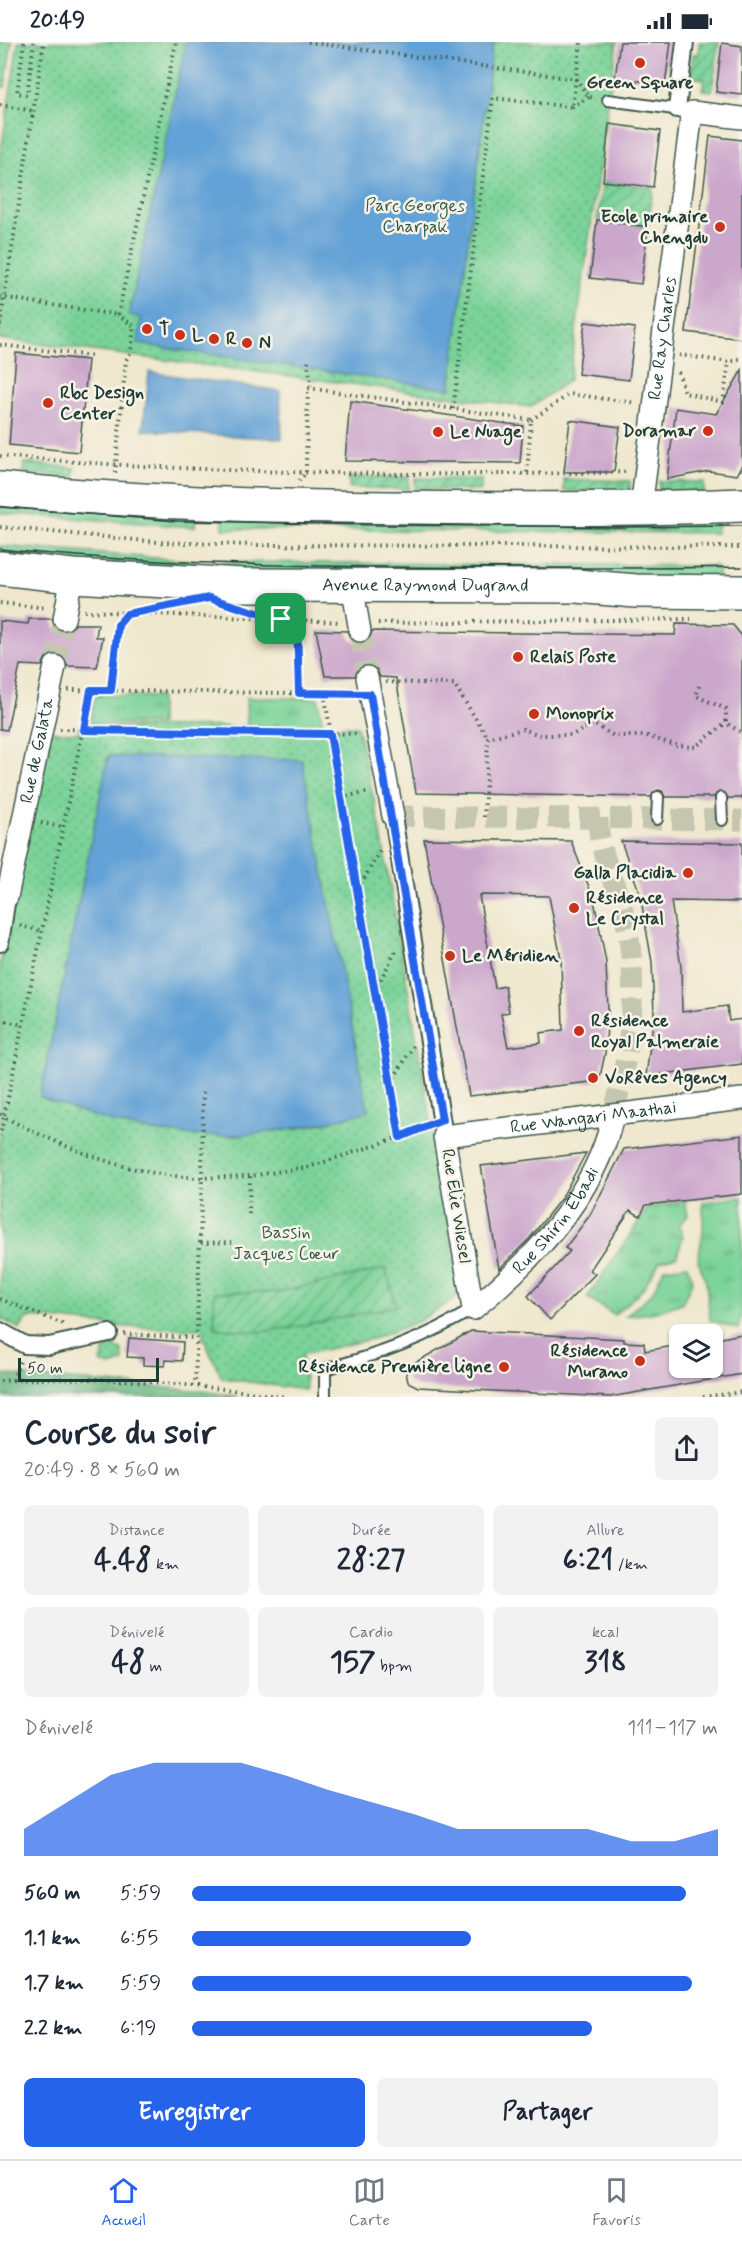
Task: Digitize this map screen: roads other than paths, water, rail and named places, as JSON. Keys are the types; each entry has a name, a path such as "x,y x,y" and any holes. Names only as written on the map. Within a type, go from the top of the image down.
{"main road":[{"path":"0,489 244,506 641,508 742,505"},
{"name":"Avenue Raymond Dugrand","path":"0,568 72,576 243,585 576,586 636,591 742,592"}],"street":[{"path":"685,42 684,111 742,118"},
{"name":"Rue Ray Charles","path":"641,508 684,111"},
{"path":"64,619 72,576"},
{"path":"352,585 360,631"},
{"name":"Rue de Galata","path":"0,943 4,922 3,895 7,854 42,728 55,666"},
{"name":"Rue Elie Wiesel","path":"369,685 473,1309"},
{"name":"Rue Wangari Maathai","path":"443,1128 613,1115 742,1099"},
{"name":"Rue Shirin Ebadi","path":"473,1309 508,1280 545,1240 574,1203 609,1136 613,1115"},
{"path":"0,1331 25,1345 49,1346 108,1333"}],"lane":[{"path":"608,100 684,111"},
{"path":"657,797 657,819"},
{"path":"721,798 722,820"},
{"path":"325,1397 325,1369 388,1352 439,1330 473,1309"}],"water":[{"path":"186,42 493,42 450,389 138,344 141,318 129,315"},
{"path":"149,372 280,391 282,439 143,430"},
{"path":"108,756 302,760 368,1111 279,1130 248,1134 187,1135 127,1126 40,1097"}],"tunnel":[{"path":"55,666 64,619"},
{"path":"360,631 367,677"},
{"path":"393,816 742,820"},
{"path":"598,818 601,842 623,910 632,961 629,1039 613,1115"}],"tram line":[{"path":"0,507 177,521 613,527 742,526"},
{"path":"0,549 146,560 292,565 521,568 742,567"}],"place":[{"name":"Green Square","path":"640,63"},
{"name":"Ecole primaire Chengdu","path":"720,227"},
{"name":"T","path":"147,329"},
{"name":"L","path":"180,335"},
{"name":"R","path":"214,339"},
{"name":"N","path":"247,343"},
{"name":"Rbc Design Center","path":"48,403"},
{"name":"Doramar","path":"708,431"},
{"name":"Le Nuage","path":"438,432"},
{"name":"Relais Poste","path":"518,657"},
{"name":"Monoprix","path":"534,714"},
{"name":"Galla Placidia","path":"688,873"},
{"name":"Résidence Le Crystal","path":"574,908"},
{"name":"Le Méridien","path":"450,956"},
{"name":"Résidence Royal Palmeraie","path":"579,1031"},
{"name":"VoRêves Agency","path":"593,1078"},
{"name":"Résidence Murano","path":"640,1361"},
{"name":"Résidence Première ligne","path":"504,1367"}],"park label":[{"name":"Parc Georges Charpak","path":"415,216"},
{"name":"Bassin Jacques Cœur","path":"286,1243"}]}
